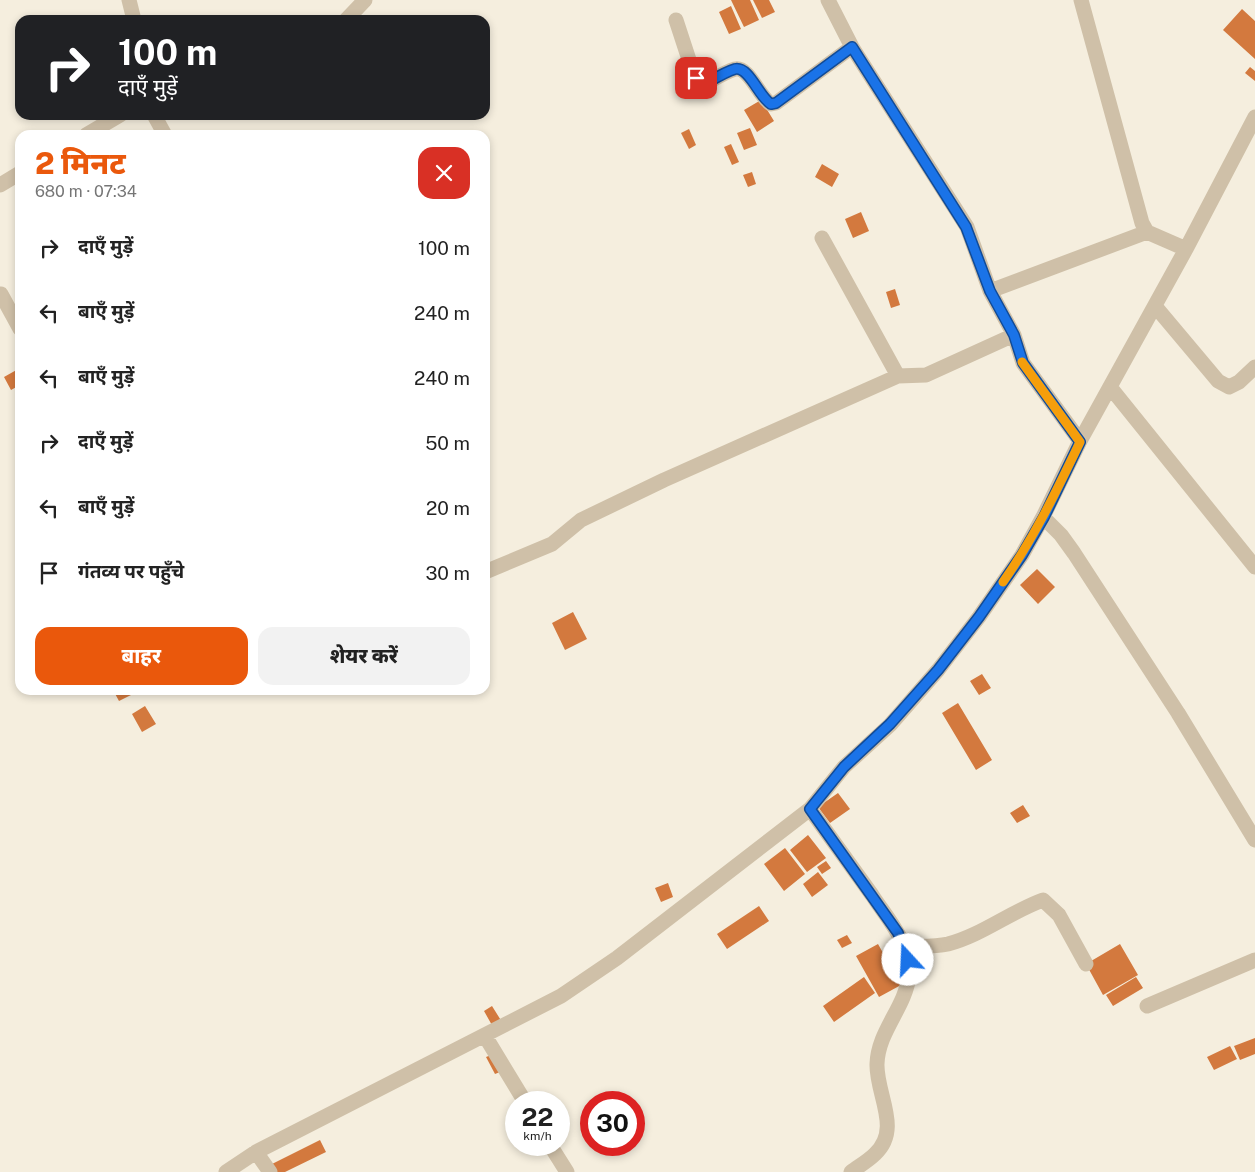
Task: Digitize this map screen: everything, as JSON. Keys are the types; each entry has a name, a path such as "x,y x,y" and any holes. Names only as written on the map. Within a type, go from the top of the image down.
{"street":[{"path":"128,0 132,15"},
{"path":"351,15 365,0"},
{"path":"828,0 852,47 966,227 990,291 1014,335 1023,363 1080,442"},
{"path":"1081,0 1142,223 1147,232 1186,249"},
{"path":"676,20 696,78 700,84 705,84 735,69 740,70 746,72 765,100 771,104 776,103 852,47"},
{"path":"226,1172 256,1152 561,996 617,958 810,809 844,767 890,724 938,670 1022,555 1044,517 1080,442 1186,249 1255,117"},
{"path":"94,130 112,120"},
{"path":"0,185 15,176"},
{"path":"990,291 1147,232"},
{"path":"822,238 898,376"},
{"path":"1,294 15,320"},
{"path":"1155,306 1218,381 1229,387 1239,382 1255,367"},
{"path":"490,570 552,544 581,520 664,480 898,376 926,375 1014,335"},
{"path":"1110,387 1255,567"},
{"path":"1044,517 1061,535 1084,569 1178,713 1255,840"},
{"path":"810,809 898,933 905,947 908,960 909,976 905,993 885,1031 878,1050 877,1066 888,1120 888,1132 884,1144 876,1154 851,1172"},
{"path":"905,947 946,944 979,932 1025,906 1043,900 1059,915 1086,964"},
{"path":"1147,1006 1255,960"},
{"path":"485,1036 518,1091"},
{"path":"256,1152 270,1172"},
{"path":"557,1156 566,1172"}],"building":[{"path":"731,0 750,0 759,20 744,27"},
{"path":"753,0 769,0 775,12 762,18"},
{"path":"731,6 741,29 729,34 719,12"},
{"path":"1242,9 1255,21 1255,59 1223,30"},
{"path":"1250,67 1255,71 1255,81 1245,73"},
{"path":"761,100 774,121 757,132 744,110"},
{"path":"750,128 757,145 744,150 737,133"},
{"path":"689,129 696,145 689,149 681,133"},
{"path":"731,144 739,162 732,165 724,147"},
{"path":"822,164 839,174 832,187 815,177"},
{"path":"752,172 756,184 748,187 743,175"},
{"path":"861,212 869,231 853,238 845,219"},
{"path":"895,289 900,305 891,308 886,292"},
{"path":"15,371 15,388 11,390 4,377"},
{"path":"1037,569 1055,587 1038,604 1020,585"},
{"path":"573,612 587,639 565,650 552,623"},
{"path":"982,674 991,688 979,695 970,681"},
{"path":"116,695 131,695 119,701"},
{"path":"958,703 992,760 976,770 942,713"},
{"path":"145,706 156,724 142,732 132,714"},
{"path":"838,793 850,809 830,823 818,807"},
{"path":"1023,805 1030,816 1017,823 1010,813"},
{"path":"808,835 826,858 807,872 790,850"},
{"path":"785,848 805,874 784,891 764,864"},
{"path":"826,861 831,868 822,874 817,867"},
{"path":"818,872 828,885 812,897 803,884"},
{"path":"668,883 673,897 661,902 655,888"},
{"path":"759,906 769,921 727,949 717,934"},
{"path":"847,935 852,943 842,948 837,940"},
{"path":"878,944 901,985 879,997 856,956"},
{"path":"1120,944 1138,975 1103,995 1086,964"},
{"path":"864,977 875,993 834,1022 823,1006"},
{"path":"1136,977 1143,988 1113,1006 1106,995"},
{"path":"492,1006 502,1022 493,1027 484,1011"},
{"path":"1255,1038 1255,1054 1240,1060 1234,1046"},
{"path":"1230,1046 1237,1059 1214,1070 1207,1057"},
{"path":"491,1055 500,1072 495,1074 486,1057"},
{"path":"320,1140 326,1152 285,1172 276,1172 272,1164"}],"slow traffic":[{"path":"1003,582 1022,555 1044,517 1080,442 1022,362"}],"route":[{"path":"696,78 700,84 705,84 735,69 746,72 765,100 771,104 776,103 852,47 966,227 990,291 1014,335 1023,363 1080,442 1044,517 1022,555 979,617 938,670 890,724 844,767 810,809 898,933 905,947 908,960"}]}
